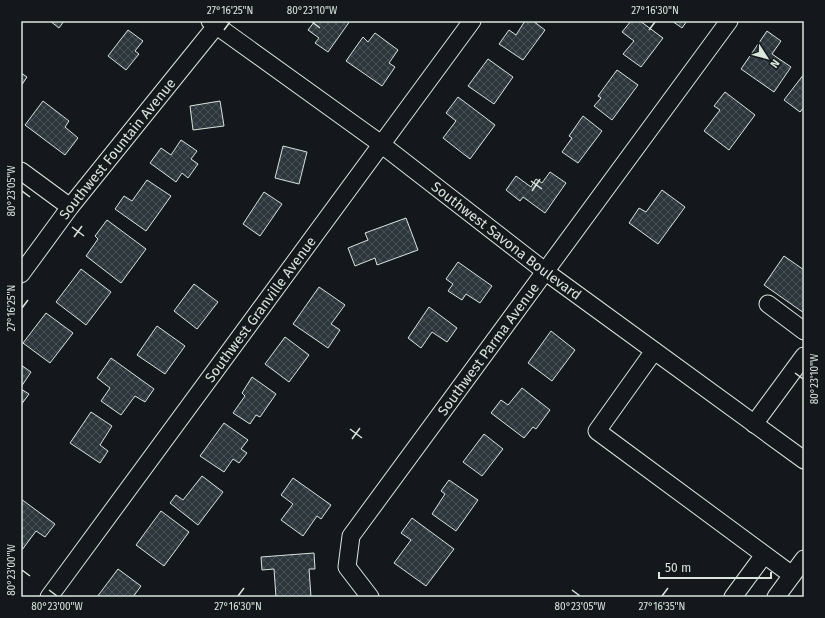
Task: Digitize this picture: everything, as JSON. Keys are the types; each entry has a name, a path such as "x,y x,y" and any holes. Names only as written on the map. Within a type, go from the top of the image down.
{"street":[{"name":"Southwest Granville Avenue","path":"49,597 472,21"},
{"name":"Southwest Parma Avenue","path":"370,597 346,567 351,536 729,21"},
{"name":"Southwest Savona Boulevard","path":"213,23 381,144 546,272 804,460"},
{"name":"Southwest Fountain Avenue","path":"21,274 70,207 213,23"},
{"path":"21,171 70,207"},
{"path":"768,304 804,331"},
{"path":"654,351 597,431 792,575"},
{"path":"754,424 804,356"},
{"path":"733,597 764,555"},
{"path":"776,597 804,559"}],"building":[{"path":"50,21 64,21 59,28"},
{"path":"315,21 350,21 328,52 315,43 319,38 308,30"},
{"path":"525,21 533,21 545,30 523,60 499,44 509,30 516,35"},
{"path":"631,21 640,21 663,38 641,67 623,54 634,41 622,32"},
{"path":"672,21 687,21 682,28"},
{"path":"128,30 143,41 135,51 139,54 126,70 108,56"},
{"path":"767,31 781,41 772,54 791,67 774,92 741,69"},
{"path":"375,33 398,50 389,63 395,67 382,86 346,61 363,37 368,42"},
{"path":"488,59 513,77 494,104 468,86"},
{"path":"617,70 638,85 612,120 594,106 601,98 598,96"},
{"path":"21,73 27,77 21,86"},
{"path":"804,74 804,107 800,112 784,100"},
{"path":"725,92 755,115 729,150 704,131 720,110 714,106"},
{"path":"458,97 495,125 470,159 443,138 456,121 446,113"},
{"path":"43,101 69,121 65,127 78,138 65,155 25,125"},
{"path":"220,101 224,126 193,130 190,106"},
{"path":"583,116 602,131 578,163 562,152 572,138 569,136"},
{"path":"181,140 197,151 191,159 198,164 188,178 182,173 176,182 150,163 161,148 171,155"},
{"path":"283,146 307,152 299,184 275,178"},
{"path":"550,172 566,183 545,213 523,197 520,201 506,190 516,176 531,187 536,179 542,183"},
{"path":"147,180 171,196 146,231 115,209 124,196 132,201"},
{"path":"662,190 685,207 658,244 629,223 639,208 646,212"},
{"path":"264,192 282,204 260,236 243,224"},
{"path":"406,218 418,250 377,265 375,258 355,266 348,248 368,240 365,233"},
{"path":"107,220 146,249 121,283 86,256 98,239 95,236"},
{"path":"784,256 804,270 804,313 764,285"},
{"path":"458,262 492,286 480,303 466,294 462,300 448,291 453,284 446,279"},
{"path":"81,269 111,292 86,325 56,302"},
{"path":"194,284 218,302 197,329 174,311"},
{"path":"319,287 345,305 331,324 340,330 328,348 293,324"},
{"path":"429,307 457,328 447,342 432,332 421,348 408,338"},
{"path":"46,313 73,333 50,363 23,343"},
{"path":"157,326 185,346 165,374 137,355"},
{"path":"551,331 575,350 552,381 528,363"},
{"path":"285,337 309,355 289,382 265,364"},
{"path":"111,358 154,389 145,402 135,396 121,415 101,401 110,388 97,378"},
{"path":"21,365 31,372 21,387"},
{"path":"252,377 276,394 260,417 256,415 250,424 233,413 245,396 242,393"},
{"path":"522,388 550,410 536,429 533,427 524,438 491,413 501,400 508,405"},
{"path":"21,389 29,394 21,405"},
{"path":"91,412 112,426 100,445 108,451 100,463 70,443"},
{"path":"224,423 248,440 241,449 247,453 239,463 233,459 224,472 200,456"},
{"path":"484,434 503,449 482,476 463,462"},
{"path":"202,476 223,492 198,525 170,503 176,495 183,500"},
{"path":"293,478 331,505 321,519 317,516 303,536 281,520 293,504 281,495"},
{"path":"449,480 478,500 456,531 432,514 445,494 441,491"},
{"path":"21,499 55,524 45,537 36,531 22,550"},
{"path":"161,511 189,532 164,566 136,545"},
{"path":"412,518 454,549 426,586 394,563 411,540 401,533"},
{"path":"314,553 315,569 309,569 311,597 276,597 274,569 262,570 261,557"},
{"path":"118,569 141,586 133,597 97,597"}]}
